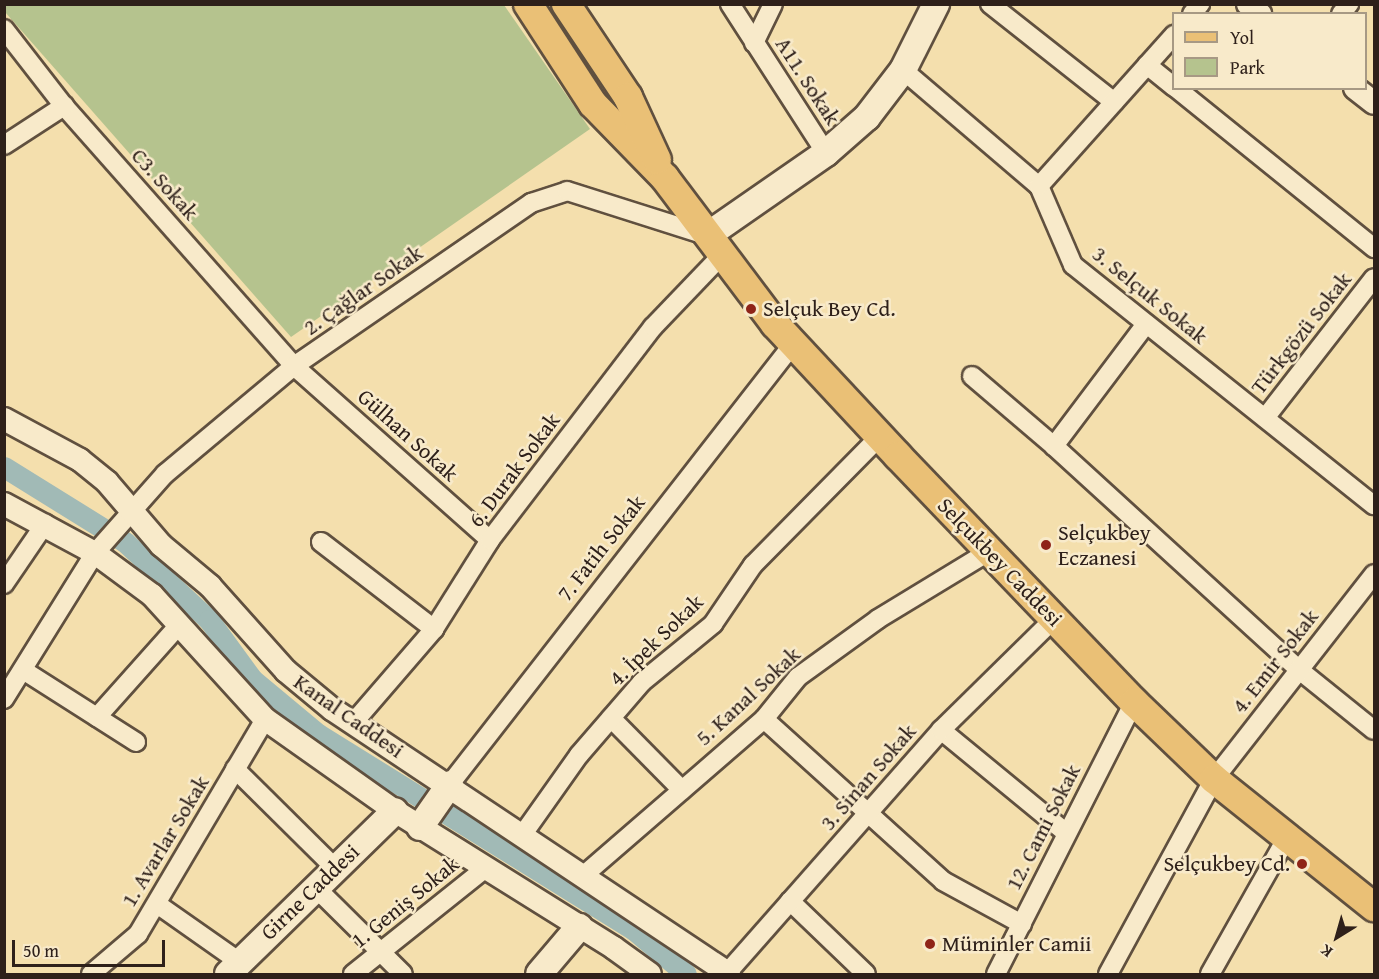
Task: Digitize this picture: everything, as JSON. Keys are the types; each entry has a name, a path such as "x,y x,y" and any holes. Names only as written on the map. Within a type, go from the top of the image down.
{"main road":[{"name":"Selçukbey Caddesi","path":"528,4 593,104 665,178 793,344 1134,702 1214,779 1286,839 1374,907"},
{"name":"Selçukbey Caddesi","path":"566,4 628,97 665,178"},
{"path":"715,245 867,117 903,70 936,4"},
{"path":"420,827 450,784"},
{"name":"Girne Caddesi","path":"233,968 314,886 395,811"},
{"path":"539,975 579,927"}],"street":[{"name":"A11. Sokak","path":"730,4 826,153"},
{"path":"754,43 773,4"},
{"path":"990,4 1114,102"},
{"name":"C3. Sokak","path":"4,28 64,106 294,366"},
{"path":"1039,186 1172,36"},
{"path":"1147,65 1172,86"},
{"name":"3. Selçuk Sokak","path":"903,70 1039,186 1073,265 1374,505"},
{"path":"1177,90 1374,248"},
{"path":"1358,90 1374,103"},
{"path":"4,145 64,106"},
{"name":"2. Çağlar Sokak","path":"4,699 100,548 165,474 294,366 531,202 567,191 715,245"},
{"name":"6. Durak Sokak","path":"353,723 434,629 490,540 715,245"},
{"name":"Türkgözü Sokak","path":"1265,418 1374,278"},
{"path":"1054,446 1146,324"},
{"name":"7. Fatih Sokak","path":"450,784 793,344"},
{"name":"Gülhan Sokak","path":"294,366 490,540"},
{"path":"972,376 1054,446 1298,669 1374,730"},
{"name":"Kanal Caddesi","path":"4,419 80,460 107,482 127,519 210,586 286,671 353,723 450,784 728,974"},
{"name":"4. İpek Sokak","path":"523,834 579,754 642,682 713,624 753,565 880,436"},
{"path":"4,504 100,548 180,624 265,719 395,811 487,867 650,975"},
{"path":"4,584 45,524"},
{"path":"321,542 434,629"},
{"name":"5. Kanal Sokak","path":"584,875 764,719 807,670 878,619 990,551"},
{"name":"4. Emir Sokak","path":"1108,975 1214,779 1374,574"},
{"name":"3. Sinan Sokak","path":"728,974 790,900 868,815 941,730 1054,619"},
{"path":"97,717 180,624"},
{"path":"23,670 136,742"},
{"name":"12. Cami Sokak","path":"996,975 1065,832 1134,702"},
{"path":"611,718 682,790"},
{"name":"1. Avarlar Sokak","path":"91,975 138,934 265,719"},
{"path":"764,719 943,881 1022,924"},
{"path":"941,730 1065,832"},
{"path":"235,769 334,867"},
{"path":"1210,975 1286,839"},
{"name":"1. Geniş Sokak","path":"353,975 378,951 487,867"},
{"path":"314,886 403,975"},
{"path":"790,900 866,975"},
{"path":"156,904 233,968"}],"green space":[{"path":"4,5 504,5 590,129 291,337 5,12"}],"waterway":[{"path":"4,467 125,542 209,620 252,679 318,734 634,930 686,974"}],"place":[{"name":"Selçuk Bey Cd.","path":"751,309"},
{"name":"Selçukbey Eczanesi","path":"1046,545"},
{"name":"Selçukbey Cd.","path":"1302,864"},
{"name":"Müminler Camii","path":"930,944"}]}
